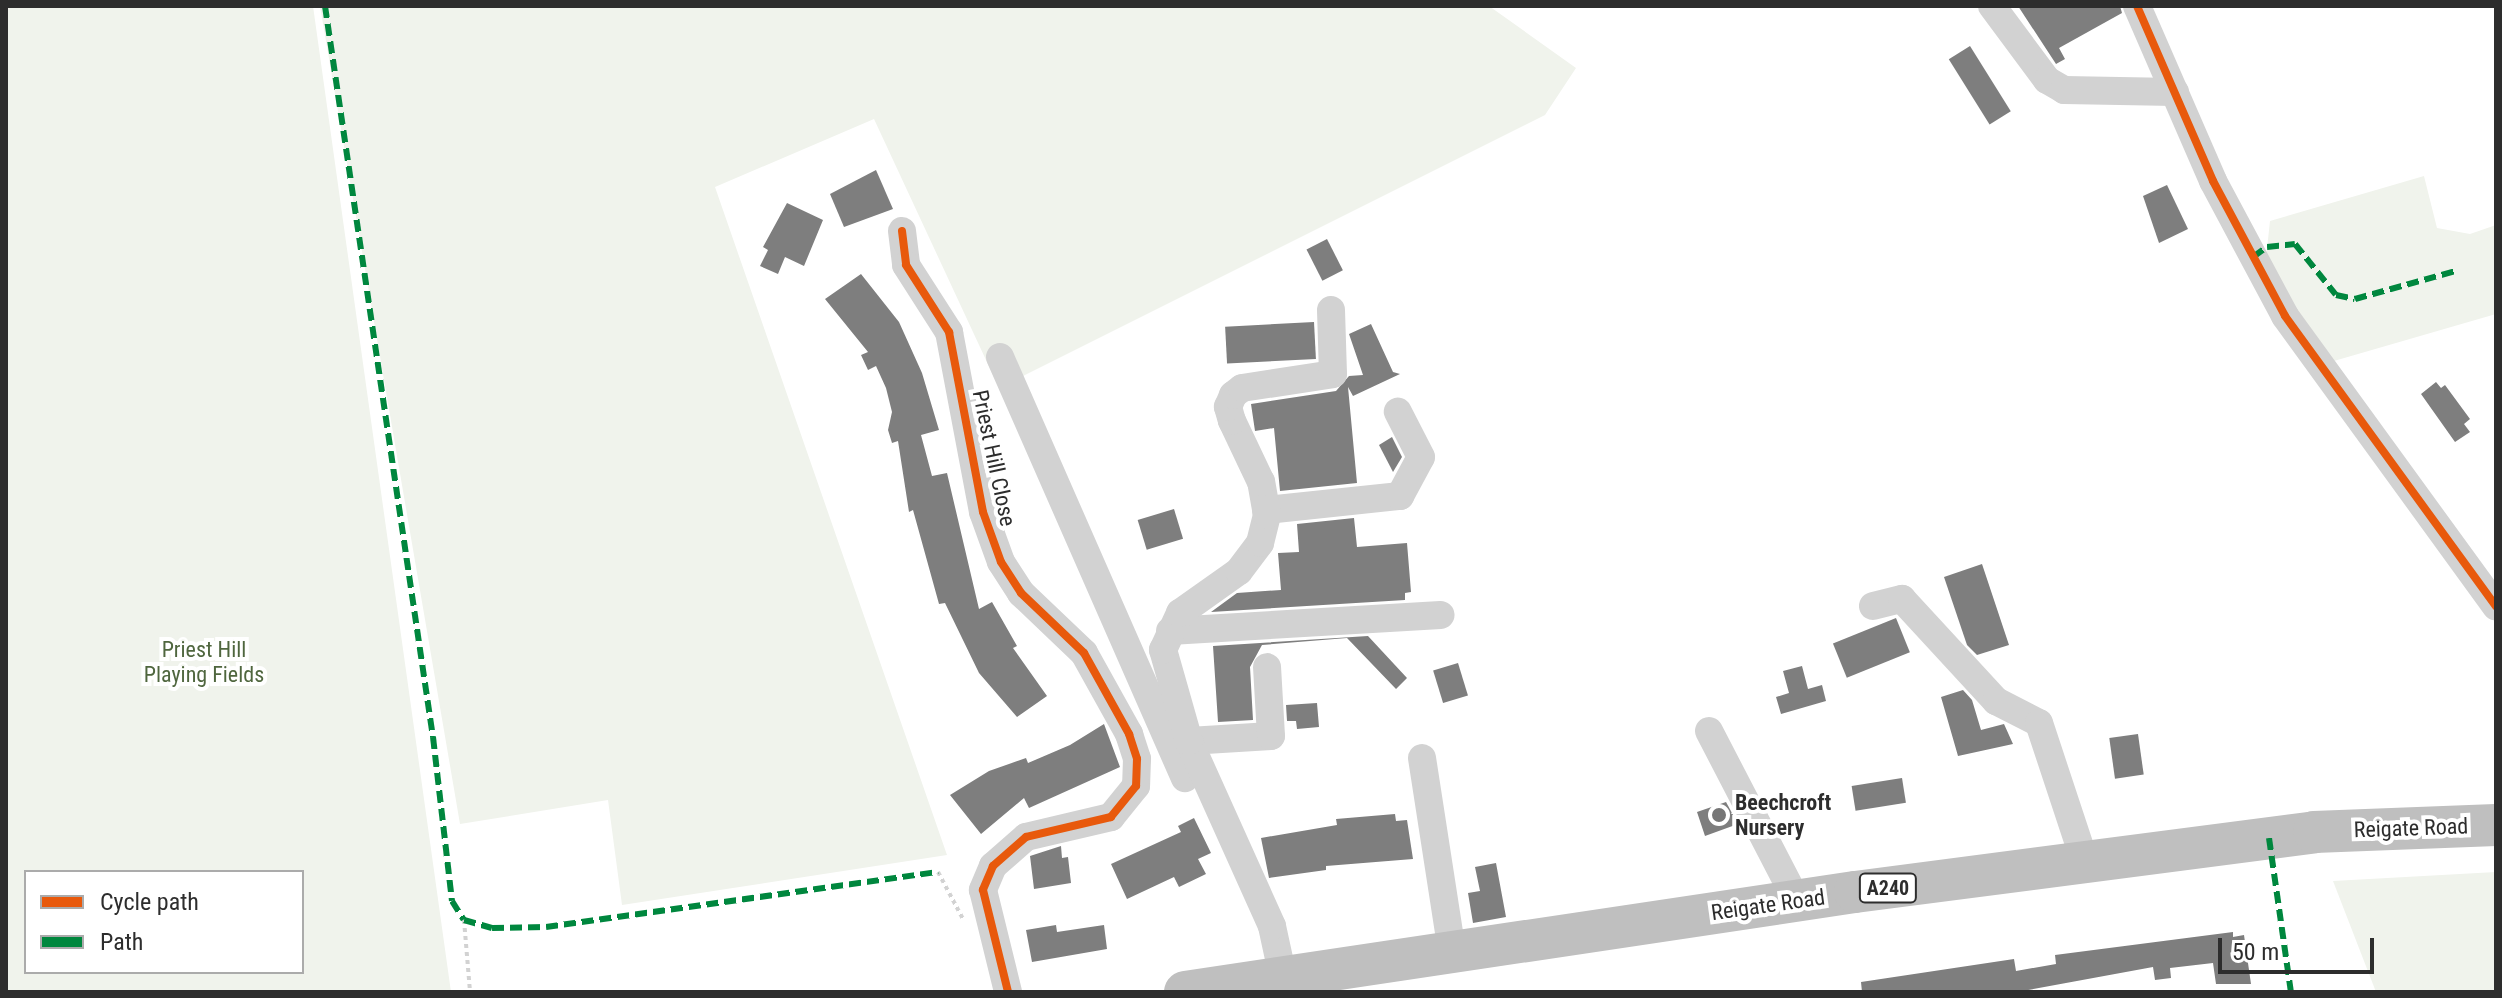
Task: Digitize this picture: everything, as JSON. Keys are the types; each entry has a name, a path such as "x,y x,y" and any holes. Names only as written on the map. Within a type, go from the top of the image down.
{"highway":[{"name":"Reigate Road","path":"1185,992 1279,967 1452,952 1797,901 2314,832 2496,825"}],"street":[{"path":"1992,6 2047,80 2064,90 2175,92"},
{"path":"2137,6 2213,181 2285,316 2496,606"},
{"name":"Priest Hill Close","path":"902,231 906,265 949,332 983,512 1001,562 1021,593 1084,653 1129,734 1137,759 1136,786 1111,817 1026,837 993,866 983,890 1008,992"},
{"path":"1279,967 1272,926 1189,741 1163,650 1180,613 1239,571 1260,543 1266,510 1261,482 1228,407 1242,388 1333,374 1331,310"},
{"path":"1000,357 1252,924 1279,967"},
{"path":"1266,510 1400,496 1421,457 1398,412"},
{"path":"1873,606 1902,599 1996,701 2039,723 2085,862"},
{"path":"1170,631 1441,615"},
{"path":"1189,741 1271,736 1267,667"},
{"path":"1709,731 1797,901"},
{"path":"1422,758 1452,952"}],"path":[{"path":"464,920 470,992"}],"green space":[{"name":"Priest Hill Playing Fields","path":"6,6 313,6 451,992 6,992"},
{"path":"320,6 1489,6 1576,68 1545,115 999,388 874,119 715,187 947,855 622,905 608,800 460,824"},
{"path":"2424,176 2437,228 2470,234 2496,225 2496,314 2327,363 2266,258 2270,221"},
{"path":"2496,872 2496,992 2376,992 2333,881"}],"building":[{"path":"2018,6 2120,6 2122,13 2059,48 2065,59 2056,64"},
{"path":"1970,46 2011,111 1990,125 1949,59"},
{"path":"876,170 893,209 844,227 830,194"},
{"path":"2167,185 2188,229 2159,243 2143,196"},
{"path":"787,203 823,220 804,266 785,257 778,274 760,266 768,250 763,247"},
{"path":"1327,239 1343,270 1322,281 1307,249"},
{"path":"861,274 899,322 922,373 939,430 921,435 932,476 947,473 979,609 992,602 1017,646 1013,648 1047,696 1017,717 979,673 945,603 939,604 913,510 909,512 898,441 892,443 888,430 892,412 886,388 876,366 868,370 861,355 868,352 825,299"},
{"path":"1314,322 1316,359 1227,364 1225,327"},
{"path":"1371,324 1393,372 1400,374 1353,396 1348,387 1357,483 1280,491 1274,428 1255,431 1251,404 1336,391 1349,376 1363,375 1349,334"},
{"path":"2436,382 2441,388 2445,385 2470,419 2464,424 2470,432 2455,442 2421,394"},
{"path":"1392,437 1402,457 1393,472 1379,445"},
{"path":"1174,509 1183,539 1147,550 1138,520"},
{"path":"1354,518 1357,547 1407,543 1411,592 1405,593 1405,600 1211,612 1237,593 1281,590 1278,553 1299,552 1297,524"},
{"path":"1982,564 2009,645 1977,655 1967,645 1944,577"},
{"path":"1896,618 1910,652 1847,678 1833,643"},
{"path":"1368,636 1407,678 1396,689 1347,638 1262,645 1250,667 1253,720 1218,722 1213,646"},
{"path":"1458,663 1468,696 1443,703 1433,671"},
{"path":"1802,666 1808,689 1822,685 1826,701 1781,714 1776,697 1789,693 1783,671"},
{"path":"1963,690 1972,700 1981,730 2004,724 2013,744 1958,756 1941,697"},
{"path":"1317,703 1319,727 1297,729 1296,721 1287,721 1286,705"},
{"path":"1104,724 1120,767 1029,808 1024,798 981,834 950,795 989,771 1026,758 1028,763 1070,745"},
{"path":"2138,734 2144,775 2115,779 2109,738"},
{"path":"1902,778 1906,803 1856,811 1852,786"},
{"path":"1726,802 1738,824 1705,836 1697,812"},
{"path":"1395,814 1396,821 1407,820 1413,859 1326,866 1326,870 1269,878 1261,838 1337,825 1336,819"},
{"path":"1194,818 1211,853 1198,859 1206,874 1179,887 1174,877 1127,899 1111,864 1181,832 1178,826"},
{"path":"1061,846 1062,858 1068,857 1071,883 1034,889 1030,856"},
{"path":"1496,863 1506,917 1473,923 1468,893 1480,891 1475,867"},
{"path":"1056,925 1057,932 1104,925 1107,949 1032,962 1026,930"},
{"path":"2233,932 2233,937 2244,935 2251,984 2216,984 2213,963 2170,968 2171,978 2155,980 2153,967 2017,992 1862,992 1861,982 2014,959 2016,971 2056,964 2055,955"}],"marked path":[{"path":"325,6 433,737 452,901 464,920 492,928 546,927 938,872"},
{"path":"2253,257 2267,247 2295,244 2336,295 2355,299 2455,271"},
{"path":"2269,838 2291,992"}],"cycle path":[{"path":"2137,6 2213,181 2285,316 2496,606"},
{"path":"902,231 906,265 949,332 983,512 1001,562 1021,593 1084,653 1129,734 1137,759 1136,786 1111,817 1026,837 993,866 983,890 1008,992"}],"place":[{"name":"Beechcroft Nursery","path":"1719,815"}]}
